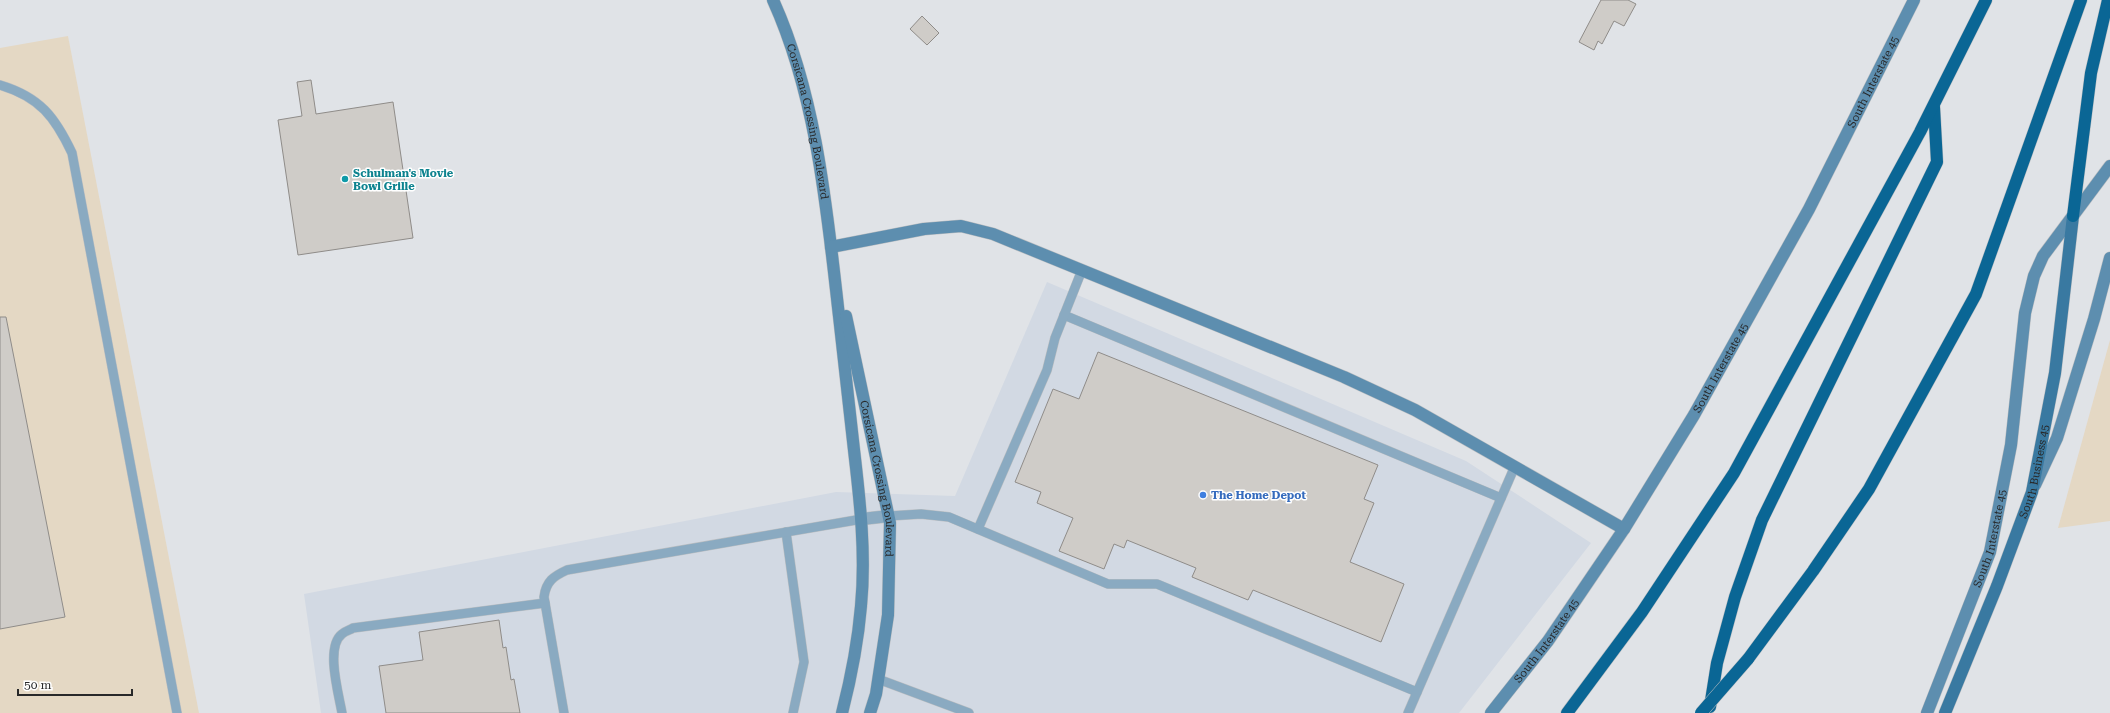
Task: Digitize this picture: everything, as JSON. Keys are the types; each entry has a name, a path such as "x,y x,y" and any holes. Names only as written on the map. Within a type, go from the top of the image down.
{"highway":[{"path":"1567,713 1647,606 1734,473 1934,106 1986,0"},
{"path":"1701,713 1748,659 1813,571 1869,489 1976,294 2081,0"},
{"path":"2073,216 2091,73 2108,0"},
{"path":"1708,713 1717,663 1727,624 1745,564 1762,520 1937,162 1934,106"}],"main road":[{"name":"South Business 45","path":"1945,713 1997,586 2032,492 2055,373 2073,216"}],"street":[{"name":"Corsicana Crossing Boulevard","path":"773,0 794,52 814,133 831,247 862,519 862,605 852,672 842,713"},
{"name":"South Interstate 45","path":"1491,713 1548,641 1624,529 1694,415 1809,209 1914,0"},
{"name":"South Interstate 45","path":"1927,713 1990,552 2011,445 2025,313 2034,276 2043,256 2110,166"},
{"path":"831,247 924,229 961,226 993,234 1351,380 1415,410 1624,529"},
{"name":"Corsicana Crossing Boulevard","path":"831,247 889,516 888,615 878,679 870,713"},
{"path":"2032,492 2057,438 2094,319 2110,258"},
{"path":"862,519 889,516"}],"lane":[{"path":"0,85 13,89 38,103 59,126 72,152 178,713"},
{"path":"978,529 1047,370 1055,338 1082,270"},
{"path":"1064,315 1501,498"},
{"path":"1408,713 1515,466"},
{"path":"889,516 920,514 949,517 1108,584 1157,584 1417,692"},
{"path":"564,713 545,603 545,587 550,580 568,570 862,519"},
{"path":"786,532 804,662 793,713"},
{"path":"342,713 333,652 336,641 341,634 353,628 545,603"},
{"path":"878,679 969,713"}],"shaded area":[{"path":"68,36 199,713 0,713 0,48"},
{"path":"1047,282 1466,461 1591,543 1459,713 321,713 304,594 836,492 955,496"},
{"path":"2110,340 2110,521 2058,528"}],"building":[{"path":"1601,0 1628,0 1636,4 1624,26 1614,21 1602,44 1598,41 1594,50 1579,42"},
{"path":"922,16 939,33 927,45 910,29"},
{"name":"Schulman's Movie Bowl Grille","path":"311,80 316,114 393,102 413,238 298,255 278,120 302,116 297,82"},
{"path":"0,317 6,317 65,617 0,629"},
{"name":"The Home Depot","path":"1098,352 1378,465 1364,499 1374,503 1350,562 1404,584 1381,642 1253,590 1248,600 1192,577 1196,568 1127,540 1124,548 1114,544 1104,569 1059,551 1073,518 1037,503 1041,492 1015,482 1053,389 1079,399"},
{"path":"499,620 503,648 506,647 511,680 514,679 520,713 386,713 379,666 423,660 419,632"}],"place":[{"name":"Schulman's Movie Bowl Grille","path":"345,179"},
{"name":"The Home Depot","path":"1203,495"}]}
